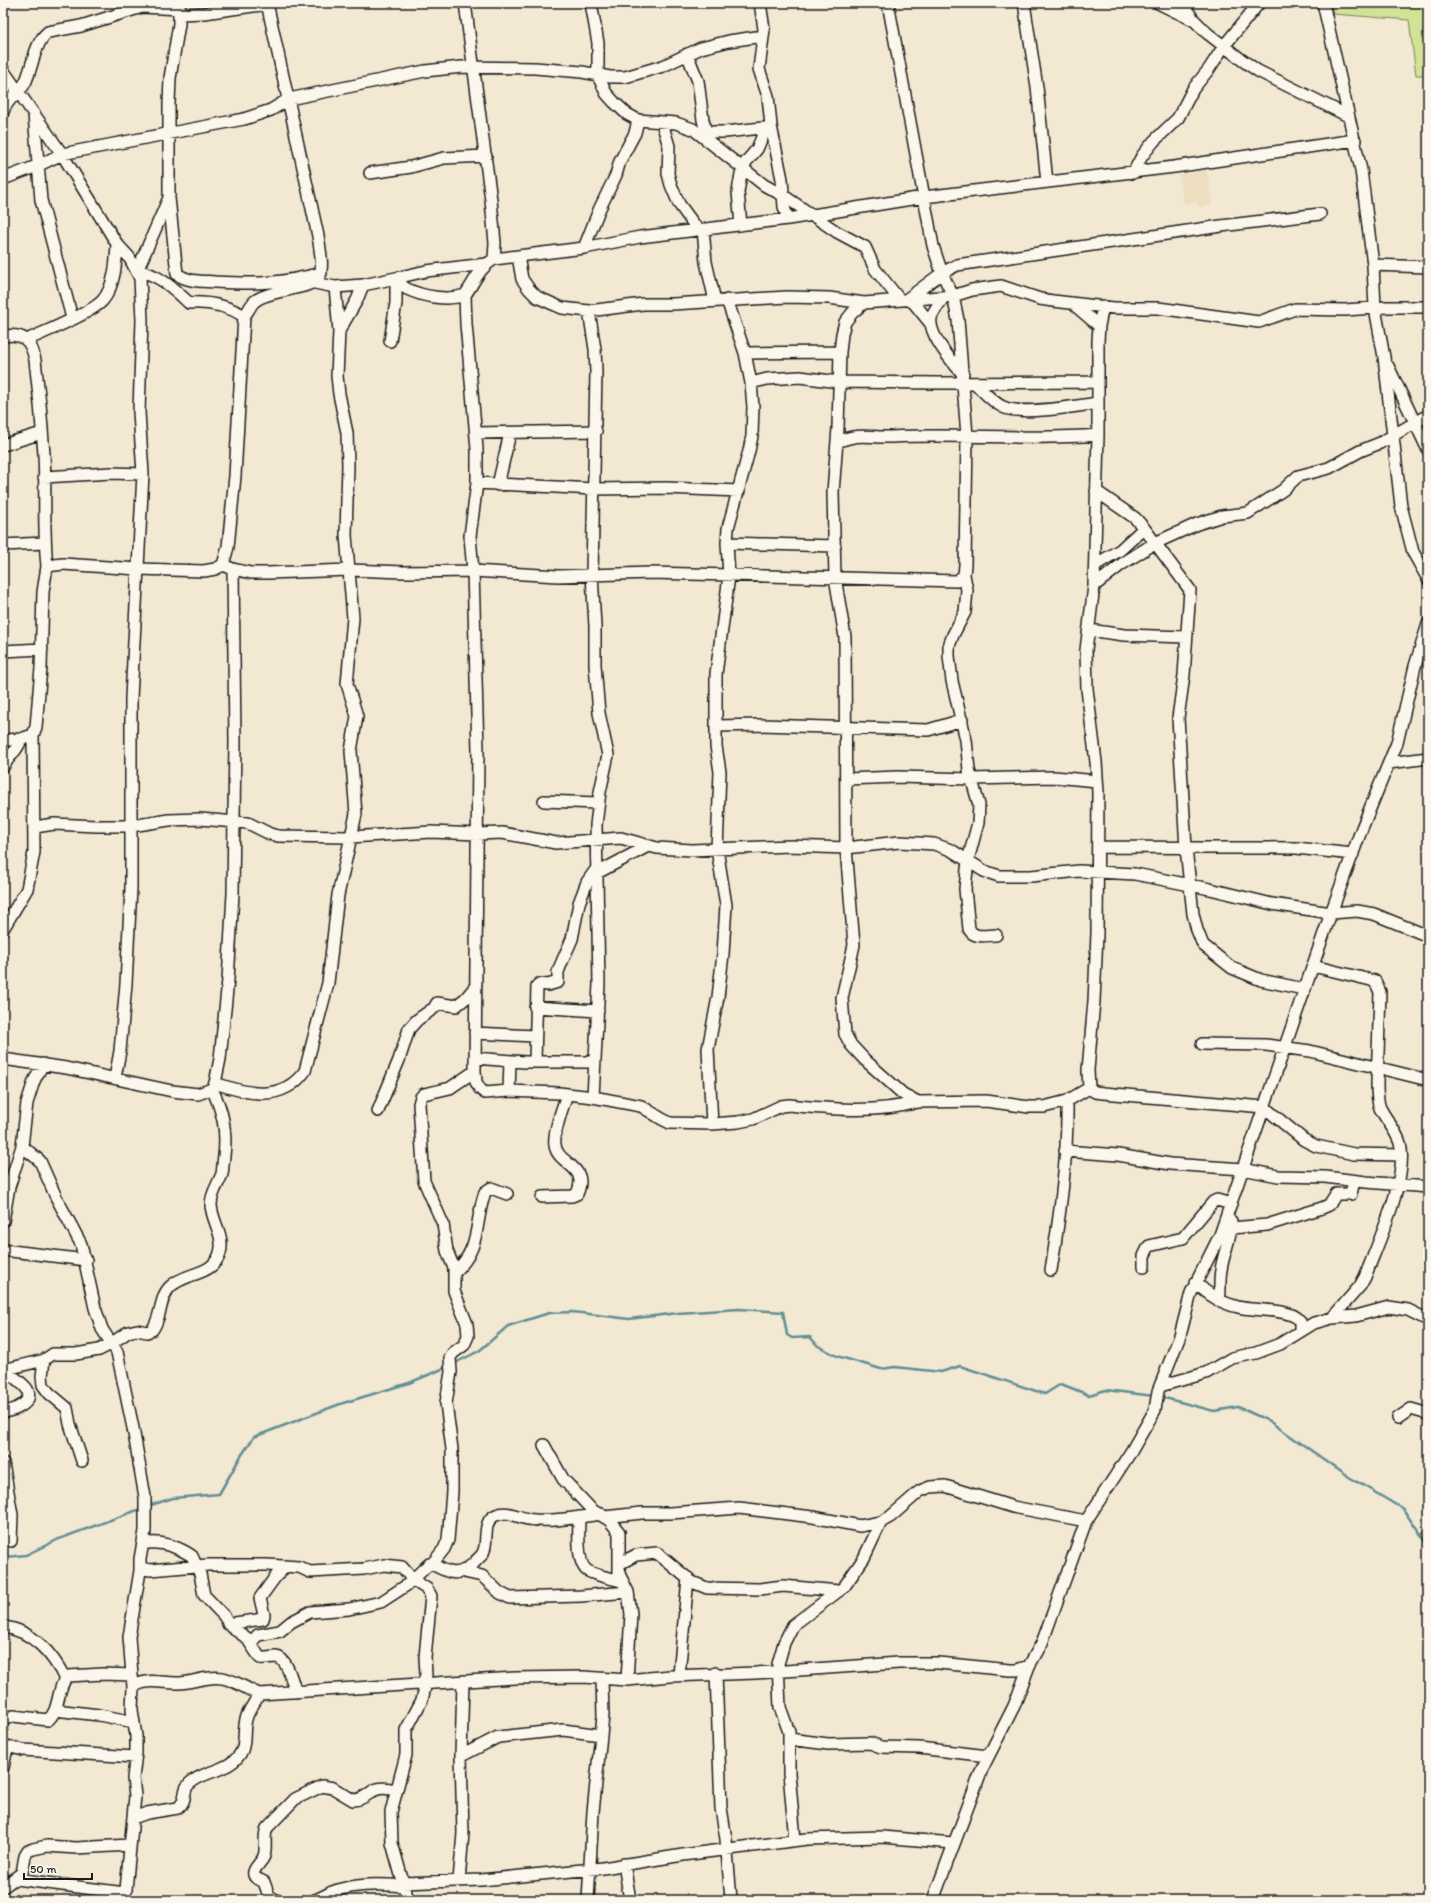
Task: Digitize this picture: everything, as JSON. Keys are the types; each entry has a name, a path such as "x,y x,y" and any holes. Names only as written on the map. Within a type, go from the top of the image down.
{"street":[{"path":"465,3 486,156 494,229 490,262 478,273 465,295 467,338 477,433 476,483 470,536 473,571 478,750 475,1071 476,1082 480,1089 485,1093 509,1091 593,1097 642,1106 670,1122 712,1124 753,1119 781,1106 789,1105 875,1110 890,1109 918,1102 986,1101 1029,1107 1044,1107 1067,1101 1089,1088"},
{"path":"591,3 598,43 598,76 606,93 627,114 638,120 683,124 702,132 725,132 768,127"},
{"path":"760,3 763,36 759,69 768,96 768,127 782,179 784,207 788,219"},
{"path":"894,3 888,3 933,246 958,320 967,380 966,557 964,575 967,590 965,612 953,635 949,646 949,656 952,681 966,740 967,758 971,779 979,805 978,823 968,860 965,896 969,929 974,936 996,935"},
{"path":"1024,3 1037,87 1047,182"},
{"path":"1158,3 1194,20"},
{"path":"1182,3 1194,20 1224,46 1258,71 1348,116"},
{"path":"1133,173 1142,156 1154,141 1178,118 1193,89 1209,69 1224,46 1259,3"},
{"path":"1323,3 1348,116 1355,140 1373,265 1375,308 1384,357 1404,518 1413,552 1428,579"},
{"path":"3,112 7,102 24,85 40,42 48,32 81,26 142,8 180,9 204,13 268,4 322,258 321,273 315,283"},
{"path":"180,9 170,78 170,198 175,269 177,274 193,280 244,284 287,282 321,273"},
{"path":"3,179 37,166 62,154 258,115 271,110 289,99 426,72 474,67 558,69 618,78 632,76 663,66 687,54 721,43 763,36"},
{"path":"687,54 698,81 703,120 702,132 716,149 764,185 784,196 810,215 866,247 875,269 903,299 914,303 931,324 944,352 967,380 1002,407 1010,410 1044,409 1098,403"},
{"path":"3,70 62,154 117,244 129,257 140,278 142,320 140,412 143,474 130,735 132,826 131,888 126,984 120,1050 115,1078"},
{"path":"34,113 37,166 44,215 72,318"},
{"path":"584,248 599,210 612,184 620,161 634,133 638,120"},
{"path":"662,123 669,146 668,174 671,185 679,204 700,230 715,300"},
{"path":"741,225 738,192 743,168 757,149 768,127"},
{"path":"4,1370 44,1360 53,1354 76,1354 90,1352 112,1344 128,1332 137,1330 147,1332 152,1330 169,1287 176,1282 205,1271 212,1265 220,1253 220,1236 211,1203 215,1186 222,1174 226,1132 220,1106 213,1086 219,1065 228,980 233,894 235,741 228,547 235,476 244,316 255,301 269,294 315,283 336,287 363,284 426,271 490,262 518,256 584,248 640,237 788,219 924,197 1133,173 1355,140"},
{"path":"370,172 411,167 444,158 486,156"},
{"path":"137,270 170,198"},
{"path":"903,299 942,273 966,263 1221,226 1320,214"},
{"path":"27,340 92,310 103,300 116,268 117,244"},
{"path":"518,256 522,279 537,297 562,308 589,311 643,304 674,304 787,296 829,298 864,303 903,299 949,297 972,290 1001,286 1040,299 1114,308 1158,308 1259,322 1295,309 1345,310 1394,306 1428,307"},
{"path":"1373,265 1428,267"},
{"path":"137,270 149,273 168,284 189,303 204,302 235,310 244,316"},
{"path":"396,278 406,289 438,298 459,297 465,295"},
{"path":"390,341 396,303 396,278"},
{"path":"339,331 357,300 363,284"},
{"path":"3,1059 43,1064 115,1078 172,1092 198,1094 213,1086 240,1092 276,1092 298,1081 305,1071 328,983 334,914 356,814 351,751 357,716 347,684 352,637 346,535 348,453 347,434 337,376 339,331 336,287"},
{"path":"931,324 931,317 949,297"},
{"path":"712,1124 708,1049 718,997 723,954 726,906 717,849 720,772 716,746 717,658 729,576 727,543 729,523 739,491 752,436 753,408 751,382 745,354 727,300"},
{"path":"864,303 853,312 845,322 840,352 837,442 832,492 835,577 845,637 846,848 854,945 842,998 845,1034 851,1045 903,1094 918,1102"},
{"path":"1072,303 1099,326"},
{"path":"1089,1088 1088,1070 1094,1001 1098,847 1097,781 1087,689 1086,650 1094,586 1099,326 1103,306"},
{"path":"589,311 595,349 596,431 592,575 596,689 608,755 598,803 596,841 599,955 598,1011 593,1097"},
{"path":"3,336 17,335 27,340 32,347 35,360 42,433 46,510 44,543 47,566 43,592 42,649 37,718 33,734 35,826 34,852 27,889 3,929"},
{"path":"745,354 840,352"},
{"path":"1384,357 1428,450"},
{"path":"751,382 782,377 800,377 839,382 967,380 1098,382"},
{"path":"1094,586 1122,564 1155,543 1197,524 1222,516 1248,513 1283,490 1298,476 1329,468 1428,416"},
{"path":"477,433 510,434 596,431"},
{"path":"3,445 42,433"},
{"path":"498,485 510,434"},
{"path":"837,442 859,435 887,437 931,435 1066,438 1098,435"},
{"path":"44,477 111,473 143,474"},
{"path":"476,483 594,489 666,488 739,491"},
{"path":"1096,491 1135,518 1174,566 1190,590 1184,674 1178,718 1186,848 1196,930 1203,945 1218,958 1240,972 1261,980 1304,989"},
{"path":"1095,565 1120,550 1144,528"},
{"path":"3,545 44,543"},
{"path":"727,543 835,546"},
{"path":"47,566 63,564 138,569 204,571 228,567 251,573 349,570 404,572 473,571 558,576 651,573 957,581 964,575"},
{"path":"933,1900 953,1843 988,1756 1023,1683 1029,1666 1044,1638 1086,1520 1132,1450 1153,1414 1159,1388 1180,1336 1195,1282 1220,1235 1331,913 1399,736 1415,666 1428,624"},
{"path":"1089,630 1124,635 1186,637"},
{"path":"3,651 42,649"},
{"path":"717,726 760,725 928,730 962,720"},
{"path":"3,740 21,739 33,734"},
{"path":"3,767 6,759 20,745 21,739"},
{"path":"1389,763 1428,758"},
{"path":"846,779 898,777 971,779 1054,777 1097,781"},
{"path":"544,801 598,803"},
{"path":"35,826 54,824 132,826 183,820 234,821 248,823 270,834 278,836 310,835 350,837 431,832 477,834 502,832 556,843 621,838 648,846 665,849 717,849 790,846 846,848 899,842 934,844 951,850 984,871 1006,877 1098,871 1135,874 1191,885 1272,904 1331,913 1357,911 1374,914 1428,936"},
{"path":"535,1062 536,991 539,984 558,982 561,964 573,936 578,903 587,882 597,870 648,846"},
{"path":"1098,847 1296,848 1353,854"},
{"path":"1312,966 1375,981 1380,992 1377,1084 1380,1107 1400,1143 1401,1155 1396,1185 1384,1231 1365,1278 1360,1286 1332,1318"},
{"path":"378,1111 399,1060 409,1029 417,1020 434,1008 437,1004 456,1006 466,998 475,987"},
{"path":"535,1007 598,1011"},
{"path":"475,1033 535,1036"},
{"path":"1202,1044 1284,1047 1310,1051 1428,1080"},
{"path":"475,1058 535,1062 595,1062"},
{"path":"509,1091 510,1061"},
{"path":"3,1221 9,1187 22,1146 27,1103 34,1081 43,1064"},
{"path":"250,1643 258,1635 280,1631 291,1622 310,1612 349,1609 381,1602 391,1596 425,1567 432,1564 446,1545 452,1492 452,1449 446,1403 451,1372 450,1358 452,1353 464,1346 468,1336 467,1324 454,1291 454,1273 447,1251 443,1224 424,1181 419,1104 424,1094 450,1088 475,1071"},
{"path":"1089,1088 1095,1092 1110,1094 1264,1107 1304,1140 1316,1146 1354,1154 1401,1155"},
{"path":"542,1197 572,1196 577,1194 579,1189 578,1174 574,1168 560,1157 554,1144 567,1094"},
{"path":"1051,1270 1066,1151 1067,1101"},
{"path":"16,1879 125,1896 133,1818 136,1736 129,1637 144,1540 145,1507 140,1467 119,1361 115,1347 102,1329 94,1308 87,1277 86,1260 81,1244 56,1197 40,1161 22,1146"},
{"path":"1066,1151 1118,1155 1170,1164 1243,1169 1278,1176 1313,1176 1428,1187"},
{"path":"1231,1228 1267,1225 1322,1208 1330,1204 1336,1194 1351,1194 1354,1181"},
{"path":"454,1273 465,1261 475,1241 485,1192 491,1188 507,1194"},
{"path":"1144,1267 1144,1256 1146,1250 1150,1246 1183,1238 1213,1202 1217,1200 1230,1207"},
{"path":"1219,1300 1221,1290 1220,1271 1231,1228 1230,1207"},
{"path":"3,1250 86,1260"},
{"path":"1195,1282 1208,1294 1238,1308 1271,1311 1295,1317 1300,1322 1300,1331"},
{"path":"1159,1388 1206,1373 1232,1358 1268,1349 1280,1344 1314,1323 1332,1318 1356,1316 1381,1308 1398,1307 1408,1310 1428,1320"},
{"path":"44,1360 42,1376 43,1385 48,1393 67,1408 70,1424 82,1461"},
{"path":"3,1412 14,1411 19,1408 24,1403 28,1395 26,1389 4,1370"},
{"path":"1398,1418 1411,1409 1428,1414"},
{"path":"544,1445 563,1479 592,1510 602,1516 619,1532 619,1564 621,1581 628,1592 632,1628 627,1680"},
{"path":"3,1463 12,1515 12,1541"},
{"path":"464,1572 483,1553 489,1520 494,1515 508,1512 534,1520 739,1508 813,1516 860,1526 882,1522 897,1512 920,1491 937,1486 955,1489 1030,1512 1086,1520"},
{"path":"579,1517 579,1547 584,1568 588,1571 621,1581"},
{"path":"796,1840 790,1773 789,1732 780,1707 778,1664 781,1652 793,1625 839,1591 852,1577 864,1558 882,1522"},
{"path":"144,1540 148,1543 155,1542 170,1545 192,1556 197,1566 204,1595 224,1616 228,1624 245,1636 260,1658 275,1657 281,1660 287,1668 296,1692"},
{"path":"619,1564 636,1555 657,1553 697,1586 711,1589 769,1588 782,1586 839,1591"},
{"path":"432,1564 454,1573 464,1572 482,1576 500,1593 510,1598 581,1596 628,1592"},
{"path":"140,1568 150,1570 197,1566 267,1565 302,1568 308,1571 331,1572 394,1565 402,1567 412,1579 427,1589 431,1596 425,1650 425,1684 422,1700 406,1730 406,1756 391,1812 390,1831 408,1900"},
{"path":"228,1624 263,1619 264,1615 260,1598 271,1582 285,1567"},
{"path":"679,1675 688,1578"},
{"path":"3,1627 18,1630 44,1648 55,1661 65,1679"},
{"path":"133,1687 144,1682 179,1683 220,1677 260,1694 547,1677 627,1680 679,1675 779,1672 899,1663 939,1663 1010,1670 1029,1666"},
{"path":"1010,1670 1018,1675 1023,1683"},
{"path":"716,1673 720,1808 727,1849 731,1900"},
{"path":"3,1720 13,1716 48,1720 55,1710 65,1679 72,1675 132,1675"},
{"path":"588,1900 591,1869 593,1812 604,1699 602,1679"},
{"path":"459,1881 462,1833 461,1756 463,1682"},
{"path":"133,1818 147,1813 178,1808 185,1800 186,1787 190,1782 219,1770 235,1760 244,1744 247,1716 260,1694"},
{"path":"55,1710 98,1715 134,1722"},
{"path":"461,1756 498,1737 563,1730 601,1735"},
{"path":"789,1739 828,1744 870,1743 881,1747 919,1748 988,1756"},
{"path":"3,1768 5,1746 23,1750 135,1757"},
{"path":"276,1900 269,1896 264,1882 253,1875 254,1871 260,1865 264,1855 267,1842 267,1828 295,1799 322,1786 333,1788 353,1800 364,1798 370,1792 380,1787 396,1790"},
{"path":"315,1900 333,1892 372,1884 403,1885 591,1869 796,1840 882,1837 953,1843"},
{"path":"3,1887 16,1879 22,1873 28,1851 33,1849 47,1846 76,1848 130,1845"},
{"path":"624,1864 630,1900"}],"shaded area":[{"path":"1207,170 1212,205 1198,207 1197,202 1184,204 1179,175"}],"green space":[{"path":"1331,3 1428,3 1428,75 1416,75 1409,20 1333,14"}],"waterway":[{"path":"453,1364 479,1351 508,1326 549,1313 573,1312 629,1319 678,1313 739,1309 783,1312 787,1335 792,1338 810,1337 818,1346 837,1356 881,1369 895,1367 941,1372 960,1366 1045,1394 1061,1384 1089,1395 1106,1390 1154,1396"},
{"path":"148,1506 173,1498 219,1494 254,1437 340,1404 409,1383 447,1367"},
{"path":"1161,1397 1214,1411 1238,1407 1269,1421 1349,1477 1403,1509 1428,1546"},
{"path":"3,1555 6,1557 26,1555 59,1539 143,1508"}]}
